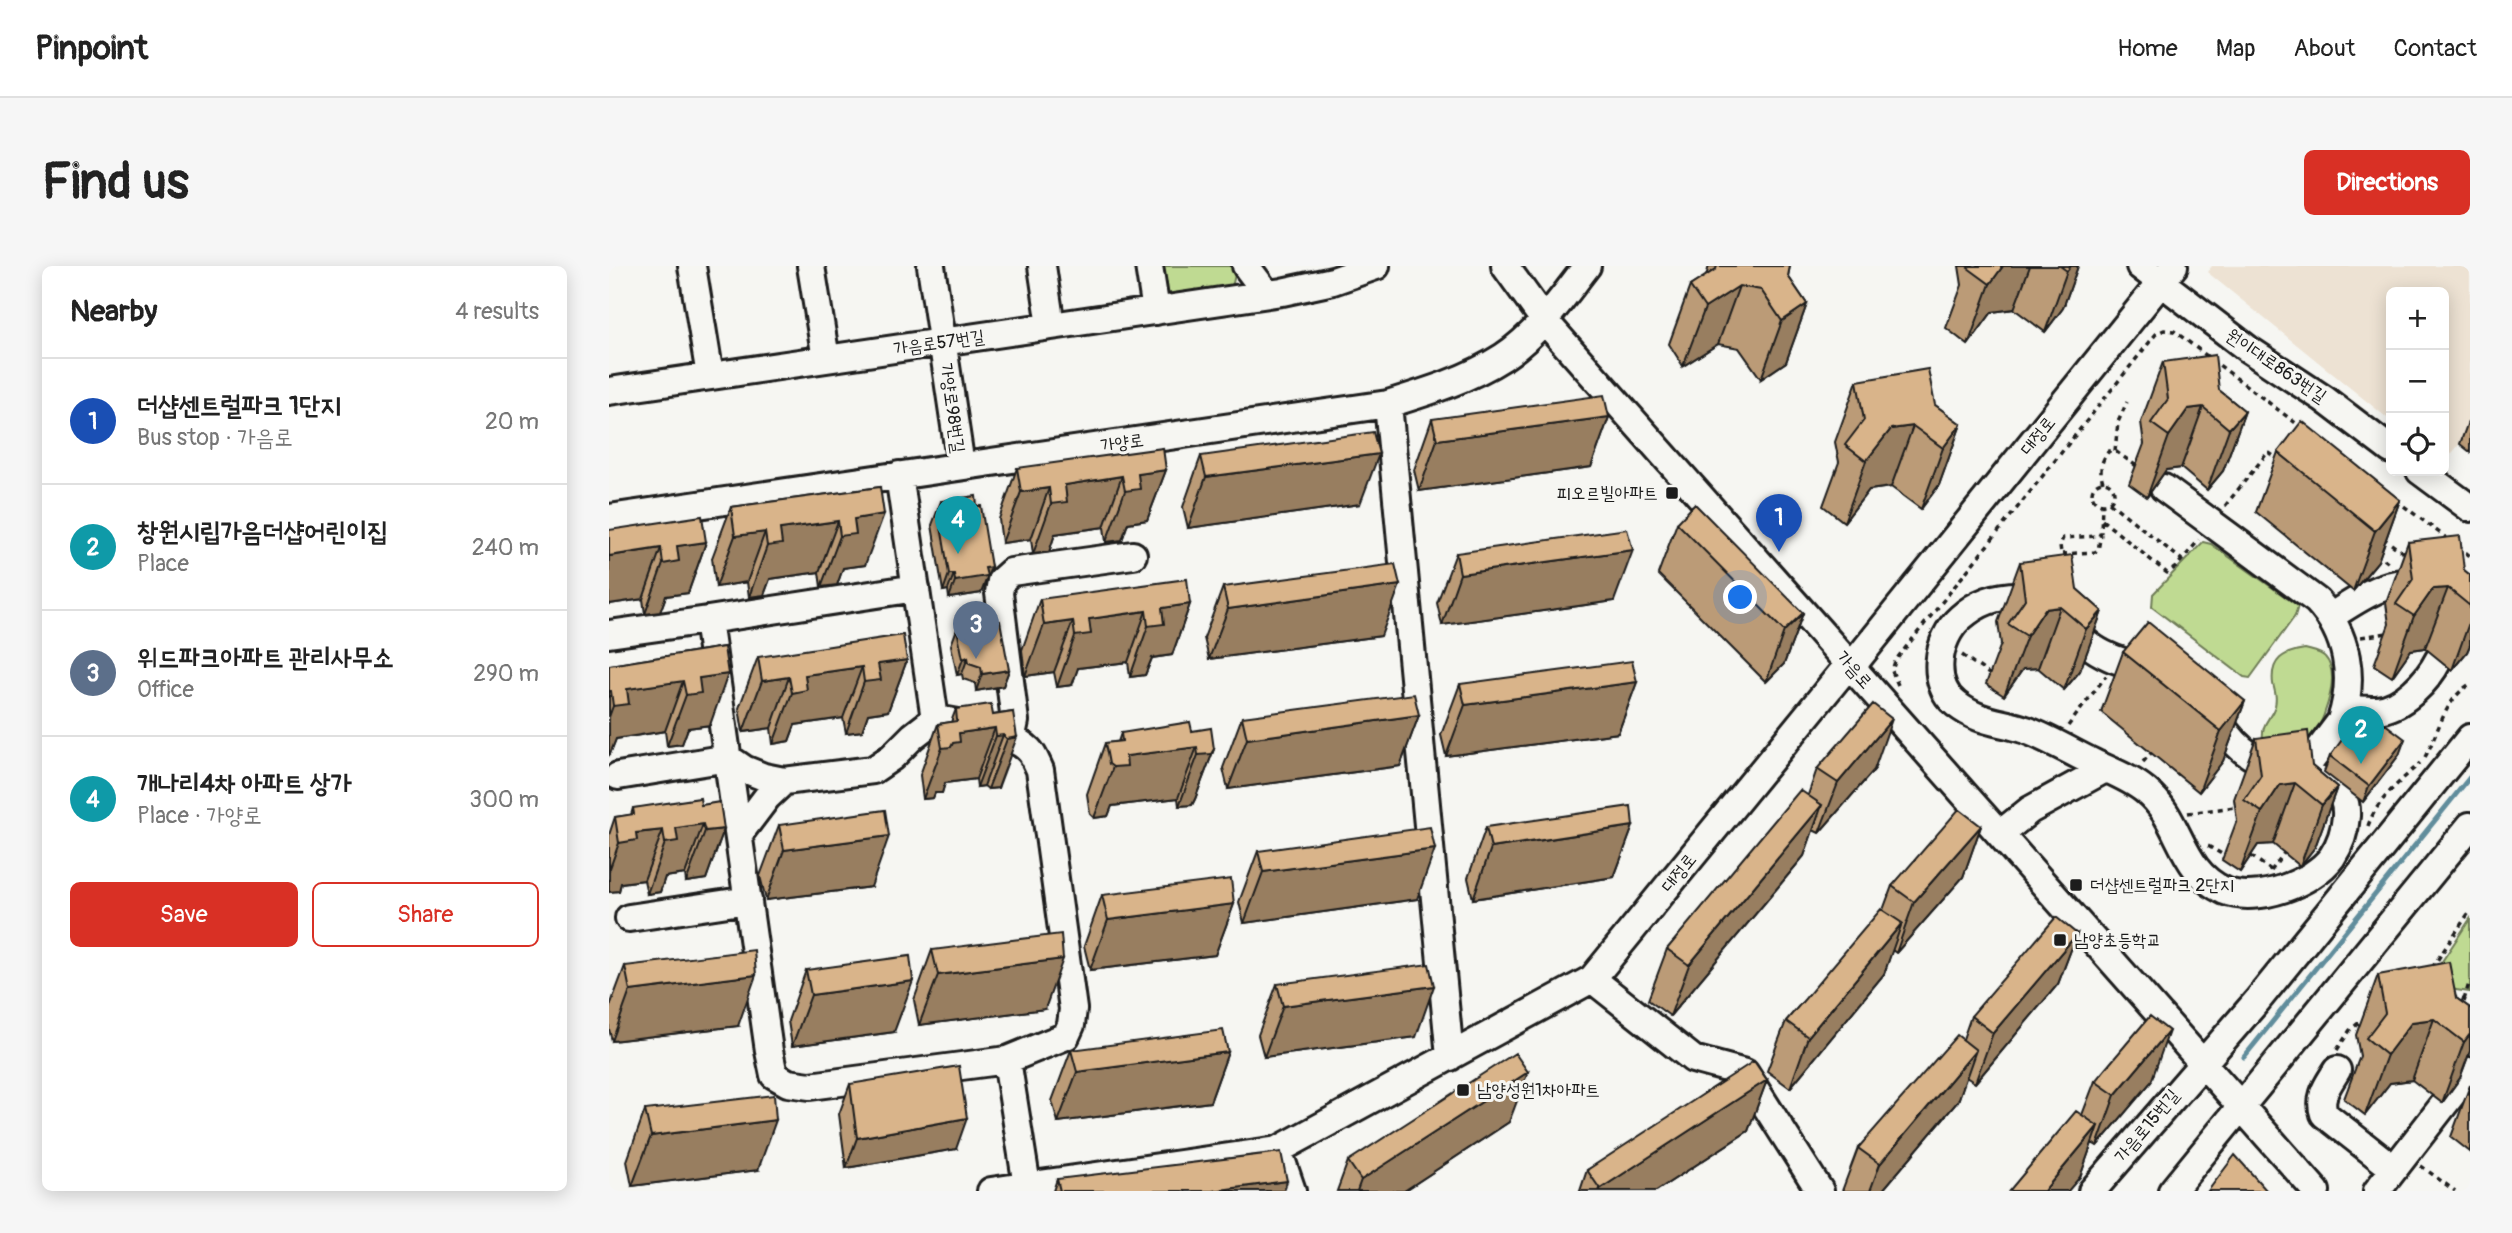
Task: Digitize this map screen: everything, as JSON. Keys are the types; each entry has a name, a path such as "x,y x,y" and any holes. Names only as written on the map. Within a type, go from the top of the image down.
{"street":[{"path":"692,266 710,376"},
{"path":"811,266 826,359"},
{"name":"가양로98번길","path":"931,266 961,466"},
{"path":"1042,266 1051,326"},
{"path":"1149,266 1156,311"},
{"path":"1246,266 1267,294"},
{"name":"가음로57번길","path":"609,391 1267,294 1333,281 1376,266"},
{"name":"가음로","path":"1505,266 1544,320 2316,1191"},
{"name":"가양로","path":"609,518 1388,404 1458,380 1503,357 1544,320 1587,266"},
{"name":"원이대로863번길","path":"2158,272 2248,349 2324,399 2386,446"},
{"name":"대정로","path":"1009,1189 1278,1150 1592,979 1849,664 1856,661 2158,272"},
{"path":"1388,404 1450,1056"},
{"path":"899,475 935,719"},
{"path":"2427,476 2470,508"},
{"path":"2164,488 2317,601 2336,628 2348,671 2347,703 2341,720"},
{"path":"1011,740 1015,721 999,593 1001,581 1011,572 1133,555"},
{"path":"2336,628 2382,586 2418,575"},
{"path":"609,634 916,588"},
{"path":"2019,596 2051,607 2087,644 2117,660 2170,681 2188,707 2216,719 2222,731 2251,756 2323,781 2339,790 2347,803 2345,828 2334,853 2321,871 2288,888 2241,894 2226,891 2200,874 2187,857 2167,815 2148,792 2055,743 2024,729 1982,719 1955,703 1945,694 1941,685 1939,673 1944,642 1952,625 1984,601 2019,596"},
{"path":"618,776 728,758 744,769 784,781 873,771 935,719 965,723 1011,740 1029,750 1040,770 1073,1009 1066,1036 1007,1060 810,1086 788,1083 774,1074 769,1051 739,834 728,758 708,620"},
{"path":"2300,775 2351,710 2392,707 2424,681 2439,659"},
{"name":"가음로15번길","path":"2092,1191 2205,1066 2470,737"},
{"path":"2000,834 2030,810 2105,769"},
{"path":"739,834 767,797 784,781"},
{"path":"2172,1191 2239,1103 2470,825"},
{"path":"629,918 748,900"},
{"path":"1592,979 1693,1059 1745,1073 1820,1191"},
{"path":"2377,1191 2400,1162 2468,1057"},
{"path":"1007,1060 1009,1189"},
{"path":"2335,1073 2323,1094 2321,1104 2324,1114 2400,1162"},
{"path":"1278,1150 1292,1191"}],"path":[{"path":"2115,451 2118,422 2127,402"},
{"path":"2103,482 2102,462 2109,451 2115,451 2140,468"},
{"path":"2268,452 2288,467"},
{"path":"2103,482 2109,485 2113,497 2109,502 2096,502 2092,491 2096,485 2103,482"},
{"path":"2109,502 2182,560"},
{"path":"2062,554 2098,550 2102,504"},
{"path":"2063,565 2063,538 2099,536 2101,532"},
{"path":"2381,537 2418,575 2375,555 2376,544 2381,537"},
{"path":"2336,628 2390,633"},
{"path":"1944,642 1992,676"},
{"path":"2055,743 2117,660"},
{"path":"2167,815 2235,807"},
{"path":"2251,856 2271,870"},
{"path":"2428,978 2469,915"},
{"path":"2463,1000 2470,980"},
{"path":"2445,994 2470,1002"},
{"path":"2335,1073 2333,1057 2339,1046 2363,1018 2373,1015"},
{"path":"2363,1018 2365,1026"},
{"path":"2400,1162 2455,1191"}],"shaded area":[{"path":"2212,266 2470,266 2470,431 2449,457 2449,287 2386,287 2386,417 2207,272"}],"green space":[{"path":"1149,266 1237,266 1229,300 1156,311"},
{"path":"2203,542 2211,544 2298,606 2295,616 2250,678 2244,677 2152,607 2153,594"},
{"path":"2305,649 2323,655 2330,666 2332,677 2328,704 2318,730 2307,750 2263,741 2265,726 2276,703 2273,675 2276,663 2291,652"},
{"path":"2470,919 2470,992 2456,990 2440,981 2437,969"}],"building":[{"path":"1717,266 1790,266 1788,276 1807,304 1782,321 1761,290 1739,286 1705,308 1690,286"},
{"path":"2003,266 1990,284 1968,268"},
{"path":"2215,355 2219,390 2245,411 2229,429 2203,407 2188,409 2169,436 2151,423 2168,399 2163,362"},
{"path":"1928,369 1935,405 1961,424 1943,448 1913,426 1891,429 1866,461 1845,445 1864,420 1857,381"},
{"path":"1604,395 1609,417 1437,440 1432,419"},
{"path":"2302,421 2400,500 2375,531 2278,452"},
{"path":"1373,432 1379,454 1206,477 1201,456"},
{"path":"1163,448 1166,470 1138,474 1140,489 1125,491 1122,476 1065,485 1067,502 1051,504 1049,488 1021,492 1017,468"},
{"path":"880,487 884,514 854,519 856,534 840,536 838,521 780,529 782,544 767,546 765,532 735,536 731,507"},
{"path":"976,496 977,506 981,506 991,567 985,568 987,576 955,581 954,574 949,574 938,508 942,508 941,501"},
{"path":"1695,504 1803,613 1784,631 1677,523"},
{"path":"702,516 706,542 677,546 679,561 663,564 661,548 609,556 609,530"},
{"path":"1627,529 1633,550 1460,574 1456,553"},
{"path":"2460,536 2464,570 2470,575 2470,606 2448,588 2433,589 2414,616 2396,604 2413,579 2408,542"},
{"path":"2072,555 2077,589 2102,611 2086,629 2060,607 2045,609 2027,636 2008,624 2025,599 2020,562"},
{"path":"1395,564 1400,585 1228,609 1223,587"},
{"path":"1187,579 1190,604 1162,608 1164,624 1148,626 1146,611 1089,619 1091,634 1075,636 1073,621 1044,625 1040,599"},
{"path":"1000,621 1009,670 982,674 981,667 969,663 968,657 963,659 957,629"},
{"path":"2148,622 2245,701 2221,731 2123,652"},
{"path":"903,635 907,660 878,664 881,680 864,682 862,667 805,675 807,690 792,693 789,677 762,681 758,657"},
{"path":"724,647 728,674 699,678 701,693 686,695 683,681 627,689 629,704 613,706 609,691 609,665"},
{"path":"1632,661 1637,682 1465,705 1460,684"},
{"path":"1414,694 1419,715 1247,739 1242,717"},
{"path":"991,704 993,715 1013,712 1017,737 1007,739 1003,735 996,736 995,728 959,733 960,742 942,748 938,724 957,721 956,709"},
{"path":"1873,704 1892,719 1838,783 1817,769"},
{"path":"2365,709 2405,739 2369,786 2330,756"},
{"path":"1190,722 1192,731 1211,728 1214,749 1211,754 1198,755 1197,747 1126,756 1127,766 1113,767 1109,764 1105,743 1122,741 1121,733"},
{"path":"2308,731 2312,766 2337,787 2322,805 2295,783 2280,785 2262,812 2244,800 2261,775 2256,738"},
{"path":"1800,790 1822,805 1689,965 1667,949"},
{"path":"700,798 701,805 720,802 724,829 705,831 703,824 676,828 678,841 665,843 663,830 636,833 637,840 619,843 615,817 634,814 633,808"},
{"path":"1631,806 1633,826 1491,848 1486,827"},
{"path":"1959,809 1981,826 1914,902 1892,886"},
{"path":"885,810 889,836 784,850 779,825"},
{"path":"1430,827 1435,849 1263,872 1258,851"},
{"path":"1231,879 1234,904 1108,920 1102,895"},
{"path":"1881,909 1902,923 1808,1037 1786,1021"},
{"path":"2056,917 2077,934 1993,1033 1971,1016"},
{"path":"1061,934 1063,959 938,975 932,950"},
{"path":"754,950 756,975 630,991 625,966"},
{"path":"910,956 913,981 811,995 806,970"},
{"path":"2449,962 2456,998 2470,1008 2470,1034 2464,1042 2434,1019 2412,1022 2387,1055 2366,1038 2385,1013 2378,975"},
{"path":"1429,964 1434,986 1283,1006 1277,984"},
{"path":"2150,1016 2169,1031 2115,1095 2095,1081"},
{"path":"1223,1030 1228,1052 1077,1072 1071,1050"},
{"path":"1957,1035 1976,1050 1880,1164 1858,1148"},
{"path":"1515,1053 1528,1072 1361,1180 1348,1161"},
{"path":"1754,1061 1767,1080 1600,1189 1587,1170"},
{"path":"959,1066 967,1118 857,1138 850,1084"},
{"path":"774,1095 776,1120 651,1136 645,1110"},
{"path":"2076,1111 2098,1126 2044,1191 2009,1191"},
{"path":"1281,1152 1287,1181 1212,1191 1060,1191 1057,1179"},
{"path":"2235,1155 2267,1191 2208,1191"}],"waterway":[{"path":"2244,1057 2470,777"}],"place":[{"name":"피오르빌아파트","path":"1672,493"},
{"name":"더샵센트럴파크 1단지","path":"1779,552"},
{"name":"개나리4차 아파트 상가","path":"958,554"},
{"name":"위드파크아파트 관리사무소","path":"976,659"},
{"name":"창원시립가음더샵어린이집","path":"2361,764"},
{"name":"더샵센트럴파크 2단지","path":"2076,885"},
{"name":"남양초등학교","path":"2060,940"},
{"name":"남양성원1차아파트","path":"1463,1090"}]}
